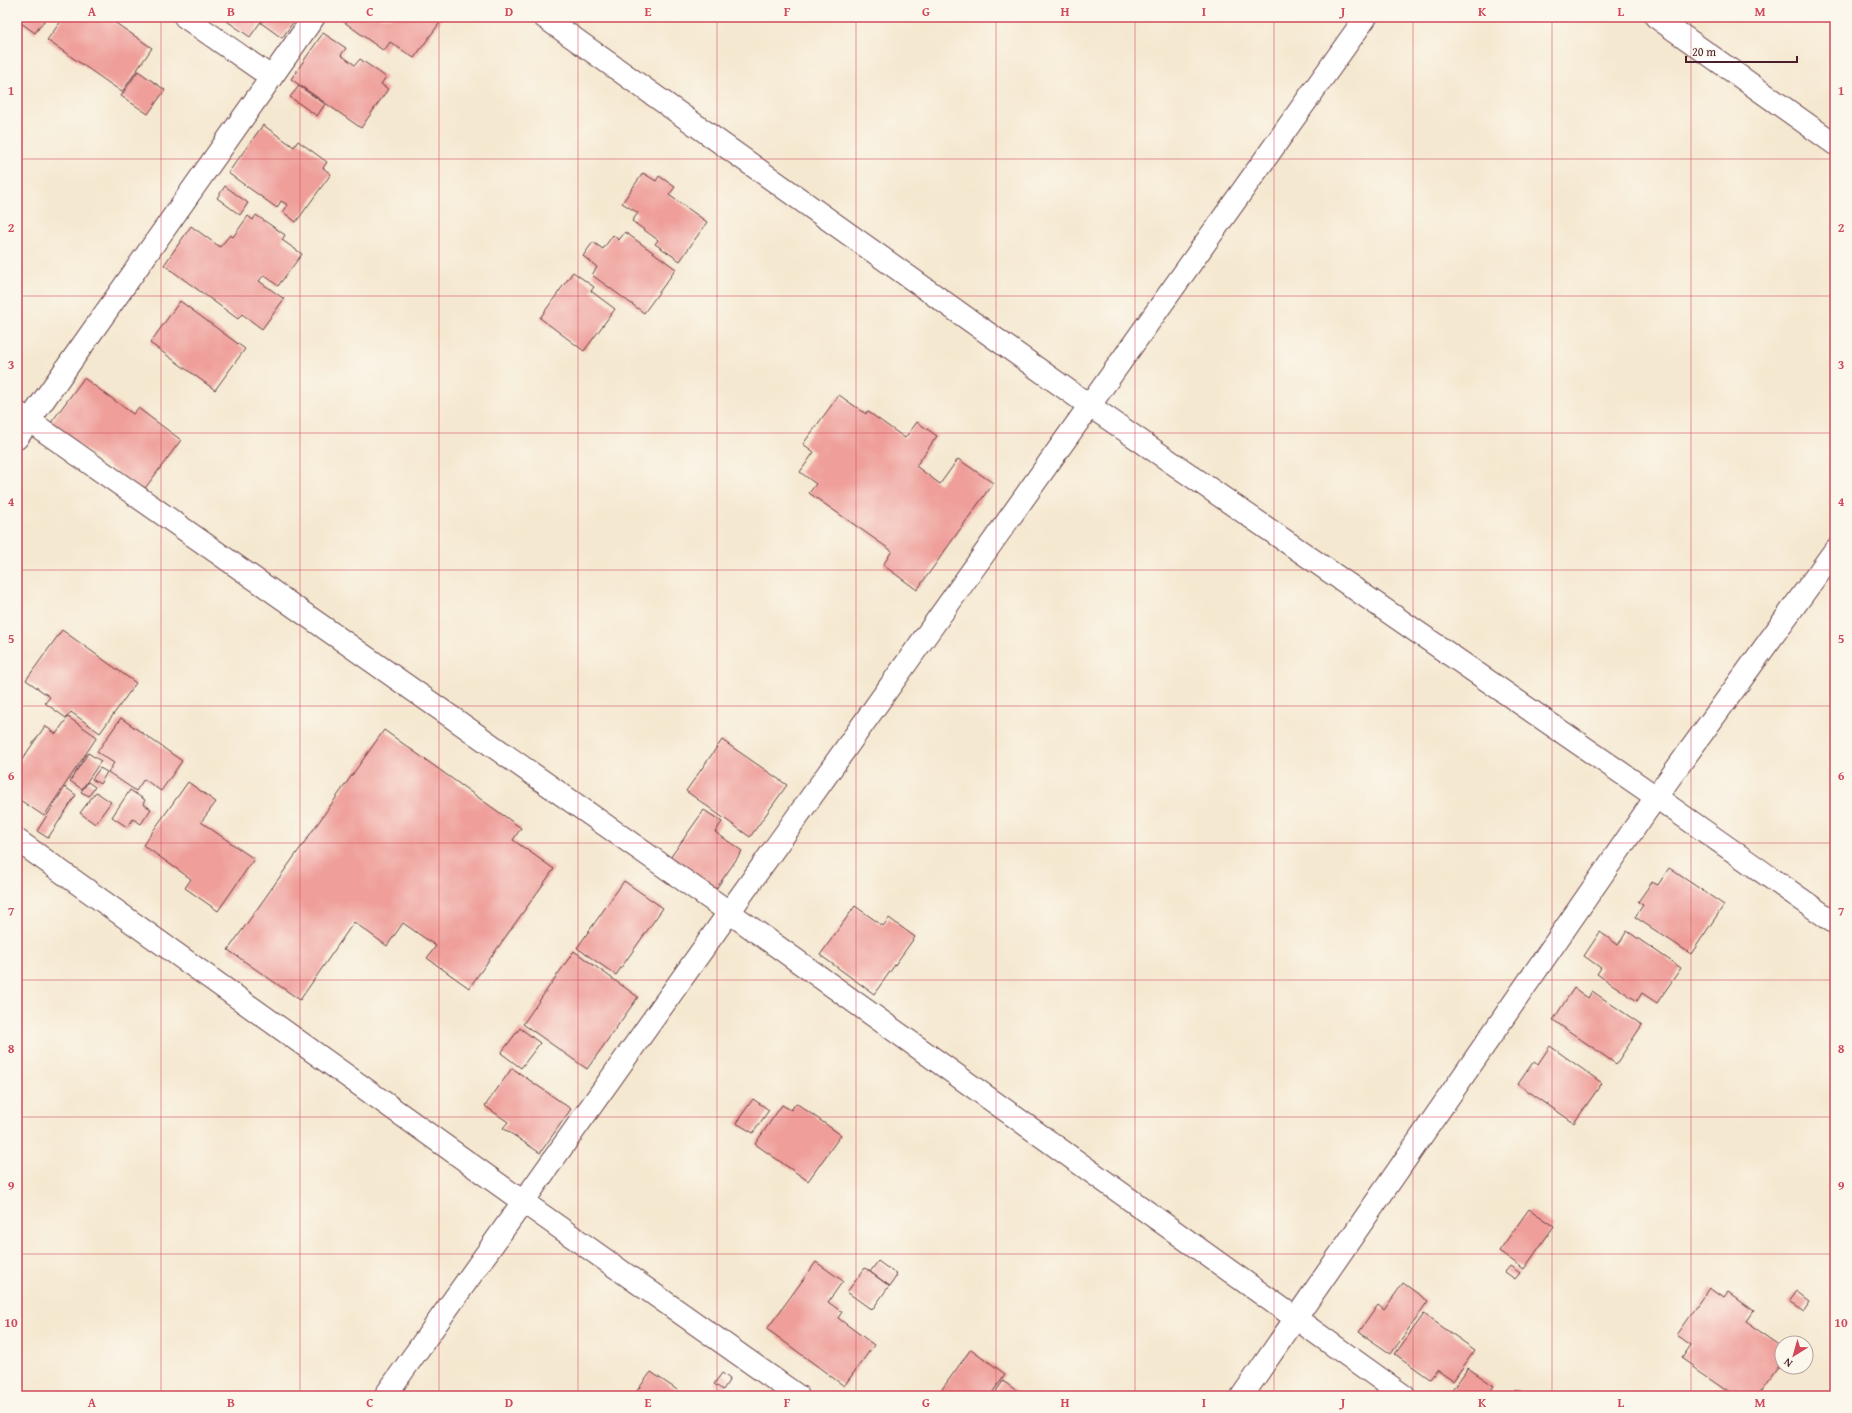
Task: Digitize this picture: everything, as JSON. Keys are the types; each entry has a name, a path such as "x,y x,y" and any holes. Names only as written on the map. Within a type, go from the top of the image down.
{"street":[{"path":"184,17 271,77"},
{"path":"314,17 21,423 729,912 1404,1396"},
{"path":"544,17 1090,406 1656,797 1835,923"},
{"path":"385,1396 522,1201 1366,17"},
{"path":"1656,17 1835,144"},
{"path":"1242,1396 1656,797 1835,550"},
{"path":"17,840 522,1201 798,1396"}],"building":[{"path":"17,17 47,17 35,33 17,20"},
{"path":"64,17 107,17 152,48 122,92 47,40"},
{"path":"221,17 264,17 250,37"},
{"path":"266,17 297,17 282,38 261,23"},
{"path":"341,17 444,17 414,58 390,42 384,51 340,19"},
{"path":"323,33 346,48 341,55 355,65 360,59 386,77 381,84 388,89 361,128 291,79"},
{"path":"138,71 165,90 148,114 121,96"},
{"path":"299,86 325,104 317,116 290,97"},
{"path":"263,125 294,147 298,141 327,162 323,168 331,174 296,222 283,212 288,205 281,201 277,208 228,173"},
{"path":"643,173 656,181 659,176 675,187 669,195 707,222 680,261 655,244 658,240 632,221 638,213 622,203"},
{"path":"225,186 248,203 240,215 217,198"},
{"path":"256,215 285,235 282,240 302,254 278,286 264,275 259,281 284,299 262,329 242,314 238,319 164,265 191,226 220,247 230,235 233,237 248,216 253,220"},
{"path":"625,232 676,269 644,313 592,275 597,267 583,256 593,242 603,249 613,235 619,240"},
{"path":"573,272 594,287 591,291 615,309 584,351 540,318"},
{"path":"180,301 245,349 215,390 150,343"},
{"path":"84,378 133,414 138,408 181,440 143,491 50,424"},
{"path":"839,395 866,414 867,411 905,438 917,422 937,436 916,466 940,484 958,459 993,483 917,590 883,565 892,551 809,493 816,484 800,472 814,452 803,444"},
{"path":"62,630 136,683 100,733 71,712 66,718 45,703 50,697 26,680"},
{"path":"68,717 97,737 44,816 17,798 17,767 45,726 56,734"},
{"path":"121,718 182,761 161,791 144,779 136,791 108,772 114,763 97,752"},
{"path":"384,730 521,828 513,840 554,869 469,988 427,958 436,946 403,923 387,946 354,922 300,1000 228,950"},
{"path":"722,740 787,785 750,837 686,791"},
{"path":"88,753 101,761 82,789 70,781"},
{"path":"100,768 107,772 100,784 92,779"},
{"path":"88,782 95,787 89,796 81,792"},
{"path":"188,782 216,802 201,822 254,859 218,911 185,888 191,879 143,845"},
{"path":"65,787 76,795 48,838 37,831"},
{"path":"130,790 145,800 143,804 151,809 141,824 133,819 127,827 112,817"},
{"path":"96,792 111,802 95,824 80,813"},
{"path":"704,810 722,822 715,832 742,851 716,889 670,858"},
{"path":"1669,868 1724,905 1691,954 1635,917 1643,905 1638,902 1652,882 1658,885"},
{"path":"624,881 663,908 616,975 577,948"},
{"path":"855,906 883,926 889,918 915,937 874,994 820,955"},
{"path":"1627,931 1681,968 1657,1003 1642,993 1637,1001 1597,974 1601,968 1584,956 1600,932 1618,945"},
{"path":"574,951 638,997 587,1069 523,1024"},
{"path":"1574,988 1588,998 1592,991 1642,1025 1616,1064 1553,1020"},
{"path":"520,1028 540,1043 521,1068 501,1053"},
{"path":"1550,1046 1602,1083 1574,1123 1518,1084 1534,1061 1538,1064"},
{"path":"512,1068 571,1109 540,1153 503,1128 508,1122 485,1106"},
{"path":"753,1099 769,1110 753,1133 736,1123"},
{"path":"796,1103 841,1135 808,1181 755,1144 782,1105 791,1110"},
{"path":"1529,1209 1554,1226 1524,1269 1499,1251"},
{"path":"878,1261 897,1275 890,1286 870,1272"},
{"path":"816,1262 843,1281 828,1302 842,1312 838,1318 874,1345 844,1386 767,1329"},
{"path":"1510,1266 1520,1273 1515,1279 1505,1272"},
{"path":"865,1268 889,1286 872,1310 847,1292"},
{"path":"1403,1283 1428,1301 1391,1354 1359,1332 1378,1305 1384,1310"},
{"path":"1710,1288 1724,1298 1728,1293 1753,1311 1746,1321 1774,1340 1774,1373 1758,1396 1737,1396 1682,1358 1691,1345 1677,1335"},
{"path":"1796,1292 1809,1302 1802,1312 1788,1303"},
{"path":"1424,1314 1475,1350 1453,1381 1437,1370 1430,1379 1395,1354"},
{"path":"971,1349 1005,1374 990,1396 937,1396"},
{"path":"1468,1368 1494,1386 1487,1396 1448,1396"},
{"path":"651,1372 686,1396 633,1396"},
{"path":"722,1373 730,1379 723,1390 714,1384"},
{"path":"1003,1381 1024,1396 993,1396"},
{"path":"1516,1389 1527,1396 1511,1396"}]}
